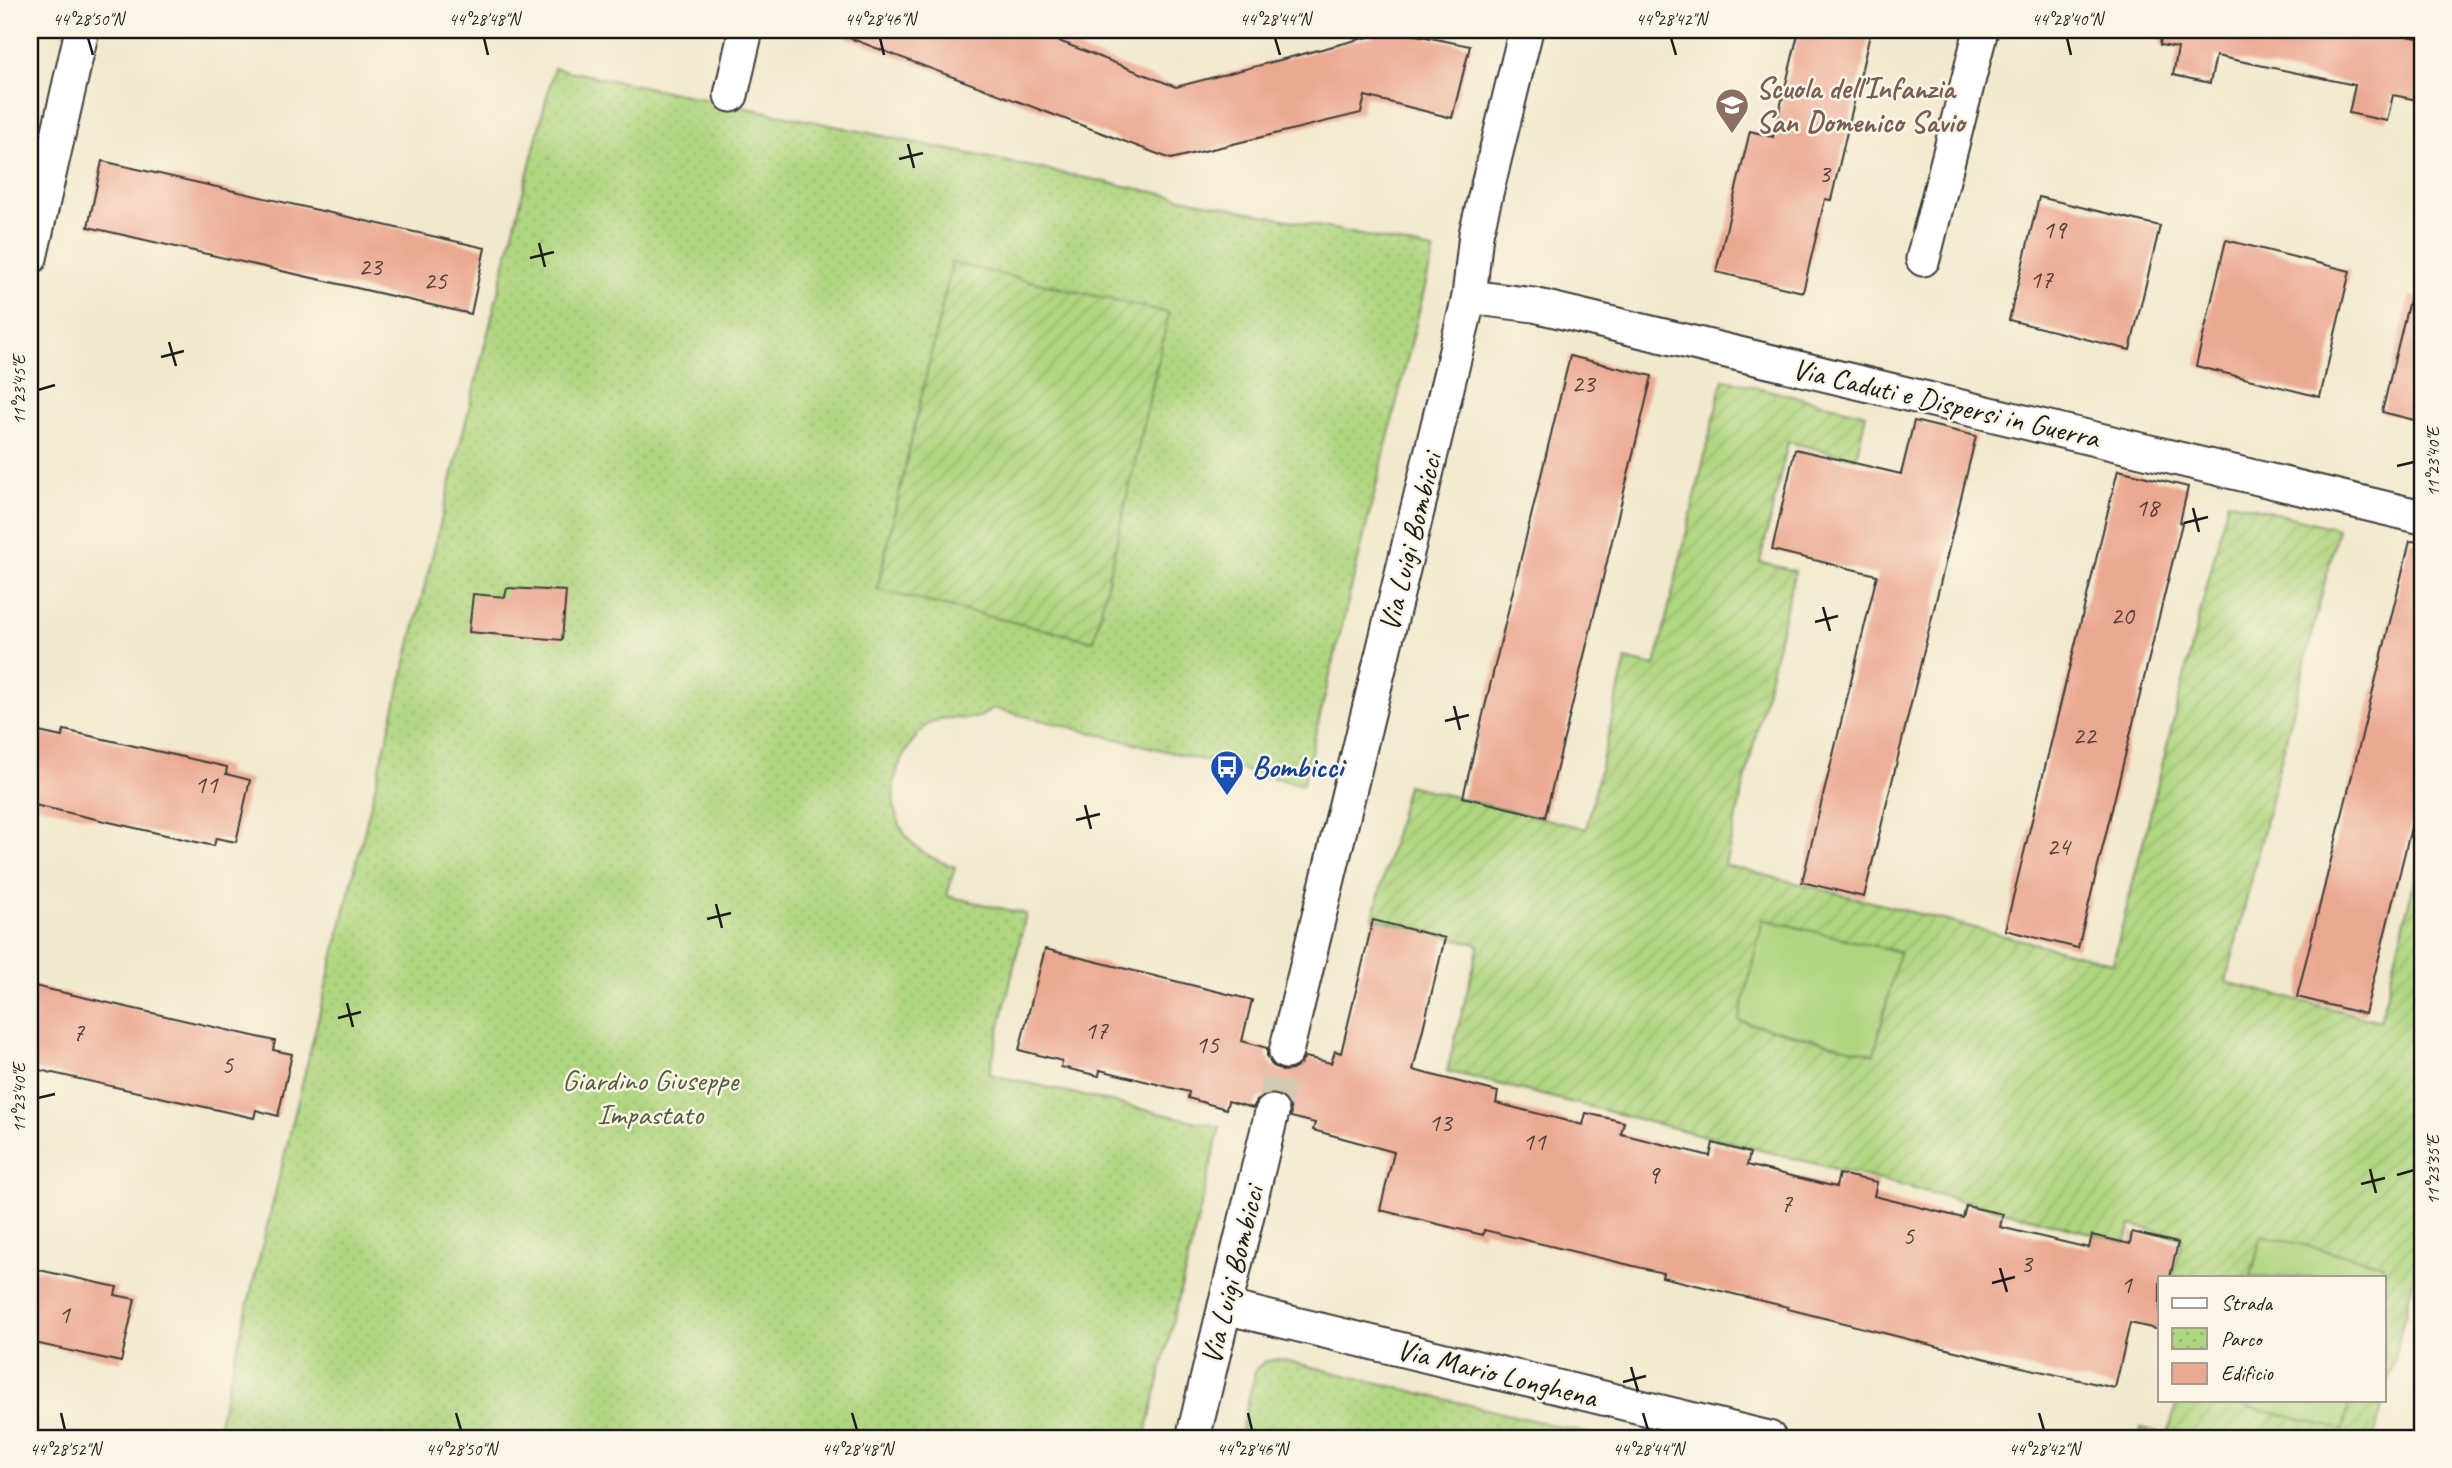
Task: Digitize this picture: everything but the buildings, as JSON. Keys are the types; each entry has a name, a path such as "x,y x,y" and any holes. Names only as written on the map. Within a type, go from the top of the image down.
{"street":[{"path":"30,258 82,30"},
{"path":"731,95 746,30"},
{"name":"Via Luigi Bombicci","path":"1286,1052 1469,297 1476,234 1526,30"},
{"path":"1923,259 1981,30"},
{"name":"Via Caduti e Dispersi in Guerra","path":"1469,297 1534,305 2422,517"},
{"name":"Via Luigi Bombicci","path":"1193,1438 1272,1112"},
{"name":"Via Mario Longhena","path":"1225,1307 1769,1438"}],"green space":[{"name":"Giardino Giuseppe Impastato","path":"554,68 1434,250 1303,785 992,708 979,717 947,718 927,725 908,747 894,782 897,819 908,838 926,854 955,867 947,896 1026,914 989,1074 1220,1127 1145,1438 215,1438"},
{"path":"952,263 1169,313 1094,641 877,590"},
{"path":"1723,379 1866,414 1856,458 1788,442 1760,562 1795,571 1725,865 2113,963 2228,501 2338,529 2226,982 2380,1021 2422,850 2422,1244 2386,1392 2386,1276 2172,1276 2182,1238 2131,1225 2126,1242 1447,1071 1479,945 1373,918 1407,785 1586,829 1626,659 1655,666"},
{"path":"1763,919 1899,952 1874,1054 1739,1021"},
{"path":"2261,1235 2383,1264 2379,1276 2251,1276"},
{"path":"1279,1359 1606,1438 1239,1438 1256,1369 1264,1362"},
{"path":"2176,1402 2383,1402 2374,1438 2139,1438 2141,1428 2168,1435"},
{"path":"2229,1402 2350,1402 2343,1430"}],"tunnel":[{"path":"1272,1112 1286,1052"}],"place":[{"name":"Scuola dell'Infanzia San Domenico Savio","path":"1732,135"},
{"name":"Bombicci","path":"1227,797"}]}
